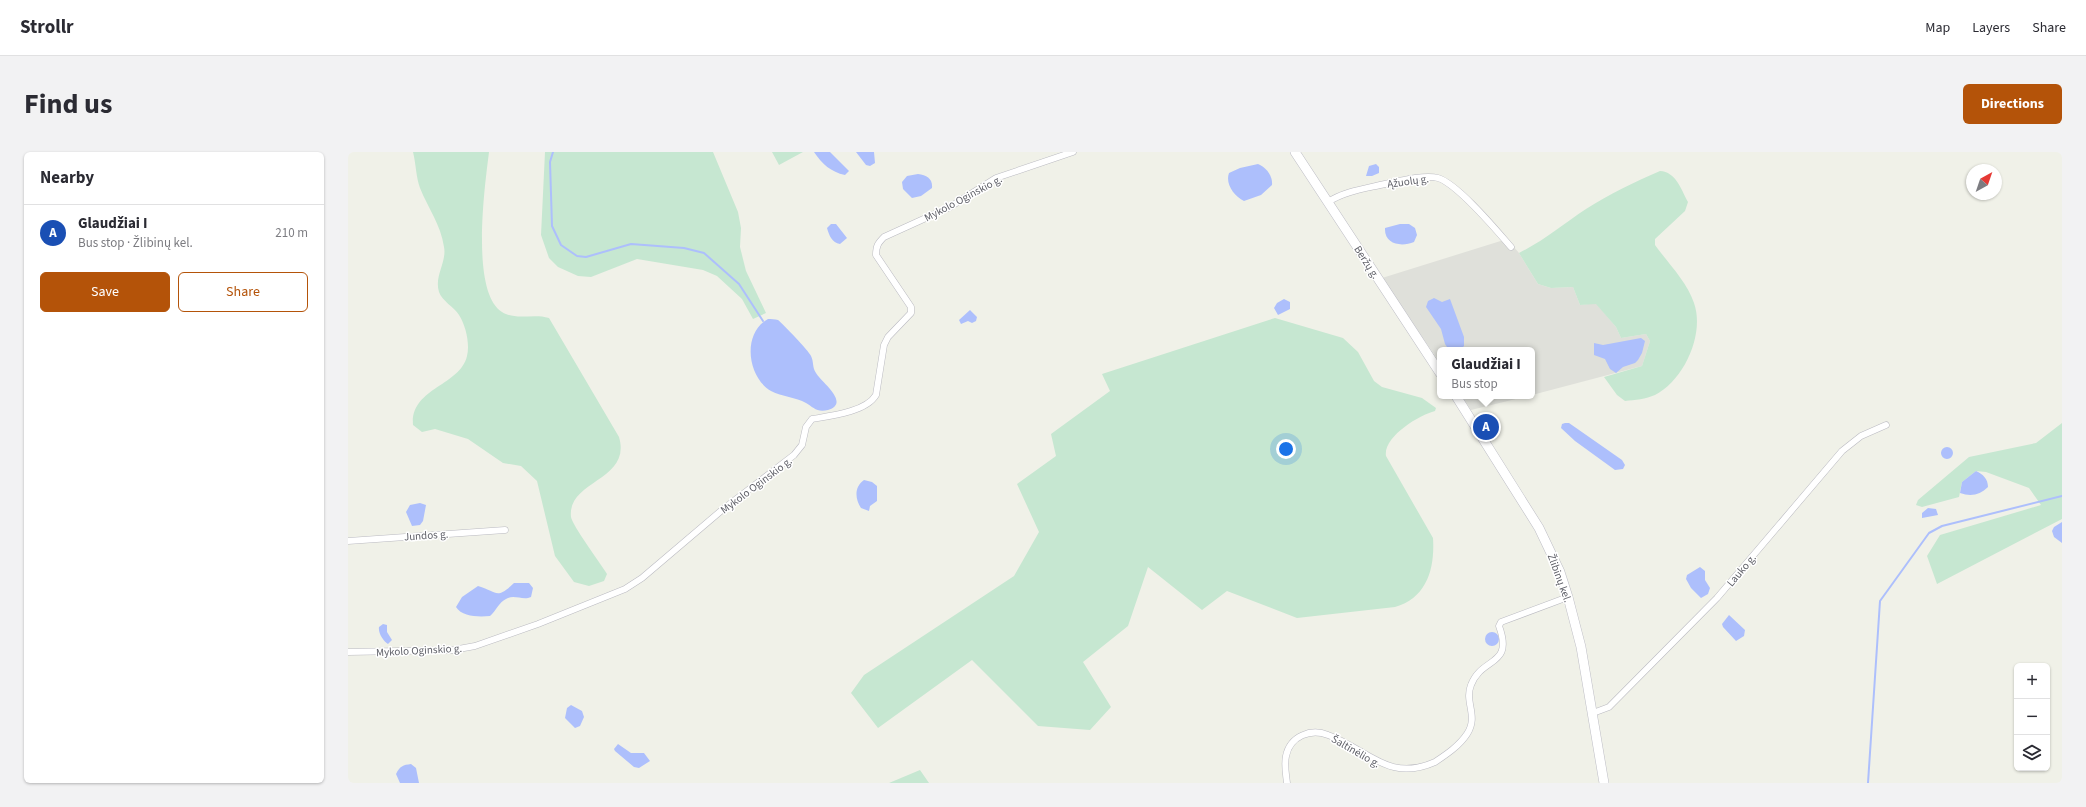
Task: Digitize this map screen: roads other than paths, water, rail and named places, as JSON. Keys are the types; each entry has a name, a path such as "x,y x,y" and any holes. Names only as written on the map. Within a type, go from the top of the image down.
{"main road":[{"name":"Beržų g.","path":"1295,152 1437,368"},
{"name":"Žlibinų kel.","path":"1458,399 1539,528 1554,557 1568,597 1581,647 1594,714 1604,783"}],"street":[{"name":"Mykolo Oginskio g.","path":"348,652 452,650 475,646 575,609 624,589 642,578 722,510 794,455 802,445 806,427 812,419 845,414 873,400 876,395 884,345 888,337 911,313 911,306 876,255 876,248 884,237 950,207 996,178 1073,152"},
{"name":"Ąžuolų g.","path":"1328,202 1353,192 1399,181 1438,178 1450,185 1488,220 1511,247"},
{"name":"Lauko g.","path":"1594,714 1609,707 1689,628 1732,582 1842,451 1861,436 1886,425"},
{"name":"Jundos g.","path":"348,541 504,530"},
{"name":"Šaltinėlio g.","path":"1287,783 1285,766 1288,749 1294,740 1310,733 1319,732 1329,735 1371,761 1394,770 1407,771 1419,769 1444,756 1463,740 1472,725 1473,718 1469,695 1470,688 1477,674 1496,660 1504,649 1504,643 1499,626 1501,622 1568,597"}],"water":[{"path":"814,152 830,152 849,171 845,175 831,170"},
{"path":"856,152 874,152 875,163 870,166 866,165"},
{"path":"1258,164 1264,167 1268,172 1272,185 1261,195 1244,201 1231,189 1228,181 1229,173 1240,168"},
{"path":"1376,164 1379,167 1379,173 1372,176 1366,176 1369,166"},
{"path":"918,174 929,178 932,182 932,188 921,196 912,198 903,189 902,182 907,176"},
{"path":"831,224 836,224 847,238 840,244 835,242 830,236 827,228"},
{"path":"1400,224 1409,224 1415,228 1417,235 1414,242 1409,244 1399,244 1387,238 1385,228"},
{"path":"1434,298 1442,302 1450,299 1464,337 1463,347 1447,347 1441,329 1426,307 1428,301"},
{"path":"1284,299 1290,302 1290,309 1278,315 1274,308 1277,303"},
{"path":"970,310 977,317 976,321 972,323 968,321 961,324 959,320"},
{"path":"768,319 778,320 809,353 816,373 836,398 837,403 834,407 821,411 802,401 775,393 763,384 757,376 753,366 751,344 754,334"},
{"path":"1641,338 1645,341 1642,353 1638,360 1635,363 1623,367 1616,373 1610,369 1605,359 1594,355 1594,343 1603,345"},
{"path":"1569,423 1622,460 1625,465 1623,469 1615,470 1575,441 1561,428 1562,424"},
{"path":"1945,447 1949,447 1953,453 1949,459 1945,459 1941,455 1941,451"},
{"path":"1976,471 1985,477 1988,487 1982,492 1975,494 1968,495 1960,493 1962,482"},
{"path":"864,480 872,482 877,486 877,501 870,506 869,511 861,508 856,493 858,486"},
{"path":"420,503 426,505 423,521 420,525 412,526 406,512 410,505"},
{"path":"1928,508 1936,509 1938,515 1922,518 1922,513"},
{"path":"2062,522 2062,543 2054,537 2052,531 2054,527"},
{"path":"1700,567 1705,571 1705,580 1710,588 1708,594 1701,598 1691,588 1686,579 1687,575"},
{"path":"514,583 529,583 533,588 531,597 512,597 506,599 501,602 490,616 466,615 456,607 462,597 478,586 500,593"},
{"path":"1729,615 1745,630 1744,636 1736,641 1722,624"},
{"path":"383,624 387,625 387,632 392,640 388,644 379,632 379,627"},
{"path":"1489,632 1495,632 1499,636 1499,642 1495,646 1489,646 1485,642 1485,636"},
{"path":"571,705 582,711 584,717 580,726 575,728 565,718 567,708"},
{"path":"618,744 631,753 644,753 650,761 639,768 634,767 615,751 614,749"},
{"path":"411,764 416,768 419,783 400,783 396,774 397,771 402,766"}],"waterway":[{"path":"553,152 550,162 552,226 561,245 577,256 586,257 631,244 684,248 704,253 739,284 763,321"},
{"path":"1868,783 1880,601 1929,533 1942,526 2062,496"}],"place":[{"name":"Glaudžiai I","path":"1486,427"}]}
